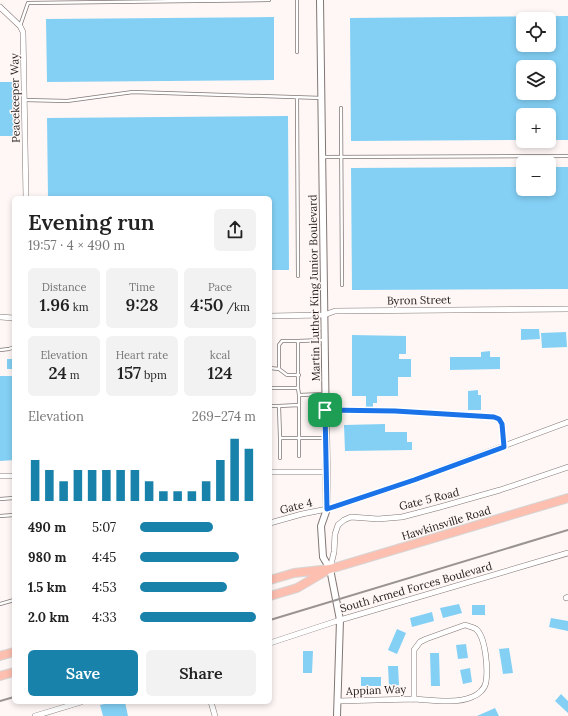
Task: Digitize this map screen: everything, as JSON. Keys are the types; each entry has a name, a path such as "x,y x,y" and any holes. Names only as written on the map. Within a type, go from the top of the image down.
{"main road":[{"name":"Hawkinsville Road","path":"272,579 294,573 330,569 568,498"},
{"name":"Hawkinsville Road","path":"272,595 297,588 330,569"},
{"path":"0,656 12,653"},
{"path":"0,676 12,673"}],"street":[{"name":"Martin Luther King Junior Boulevard","path":"320,0 327,509 321,526 323,557 330,569 340,620 337,716"},
{"path":"0,8 20,26"},
{"name":"Peacekeeper Way","path":"20,26 23,32 24,40 26,196"},
{"name":"Byron Street","path":"272,316 324,315 335,311 568,308"},
{"path":"0,317 12,318"},
{"name":"Gate 4","path":"272,523 302,514 327,509 414,480 568,422"},
{"name":"Gate 5 Road","path":"330,569 334,552 335,534 338,525 344,520 351,517 378,519 402,517 485,494 568,467"},
{"path":"272,472 326,472"},
{"path":"0,476 12,476"},
{"name":"South Armed Forces Boulevard","path":"272,642 340,620 568,553"},
{"name":"Appian Way","path":"338,701 414,699 458,700 472,698 480,692 486,683 487,664 480,632 475,628 465,625 445,631 420,642 414,650 414,699"},
{"path":"35,716 74,704"},
{"path":"212,704 215,716"}],"lane":[{"path":"20,26 28,3 59,1 270,0"},
{"path":"297,0 297,52"},
{"path":"25,100 67,100 134,92 322,98"},
{"path":"297,98 298,276"},
{"path":"340,108 342,285"},
{"path":"322,158 568,156"},
{"path":"279,368 279,345 282,341 324,340"},
{"path":"298,341 299,456"},
{"path":"0,350 9,350 12,348"},
{"path":"272,368 279,368 287,375 299,375"},
{"path":"272,388 298,388"},
{"path":"299,395 325,394"},
{"path":"272,406 299,405"},
{"path":"279,406 280,458"},
{"path":"325,410 395,411 494,417 499,419 502,424 504,447"},
{"path":"280,438 326,438"},
{"path":"0,499 12,498"},
{"path":"0,516 12,515"},
{"path":"0,604 12,601"}],"building":[{"path":"516,16 516,52 556,52 556,16 568,16 568,140 556,140 556,108 516,108 516,140 351,141 350,18"},
{"path":"274,17 274,80 47,82 46,19"},
{"path":"0,82 15,82 16,136 0,136"},
{"path":"288,116 289,270 272,270 272,196 48,196 47,118"},
{"path":"516,167 516,196 556,196 556,167 568,167 568,289 352,290 351,168"},
{"path":"521,329 539,329 540,339 521,340"},
{"path":"566,332 567,347 542,348 541,333"},
{"path":"352,335 406,336 406,354 399,354 399,359 411,359 411,377 398,377 398,396 377,396 377,403 373,403 373,407 366,407 366,396 352,396"},
{"path":"490,351 490,357 500,357 500,369 450,370 450,357 481,357 481,352"},
{"path":"7,359 12,359 12,369 7,369"},
{"path":"0,376 12,376 12,460 0,461"},
{"path":"478,390 478,395 481,395 481,410 468,410 468,391"},
{"path":"385,424 385,432 407,432 407,442 412,442 412,450 345,451 344,425"},
{"path":"459,604 462,613 443,618 440,608"},
{"path":"472,605 485,605 485,615 472,615"},
{"path":"432,612 434,621 412,627 410,618"},
{"path":"551,618 568,621 568,631 549,627"},
{"path":"397,629 406,633 397,654 388,650"},
{"path":"466,644 468,658 458,659 456,645"},
{"path":"509,648 513,673 503,674 499,649"},
{"path":"303,651 313,651 312,673 303,673"},
{"path":"430,653 439,653 440,686 431,686"},
{"path":"388,666 398,666 399,685 389,686"},
{"path":"470,668 472,682 463,684 460,670"},
{"path":"361,677 381,677 381,686 361,686"},
{"path":"561,694 568,701 568,713 555,701"},
{"path":"125,704 128,716 103,716 100,705"},
{"path":"495,708 499,716 477,716"}],"railway":[{"path":"272,619 568,530"},
{"path":"0,701 12,698"}],"route":[{"path":"325,410 395,411 494,417 499,419 502,424 504,447 383,491 327,509 325,410"}]}
